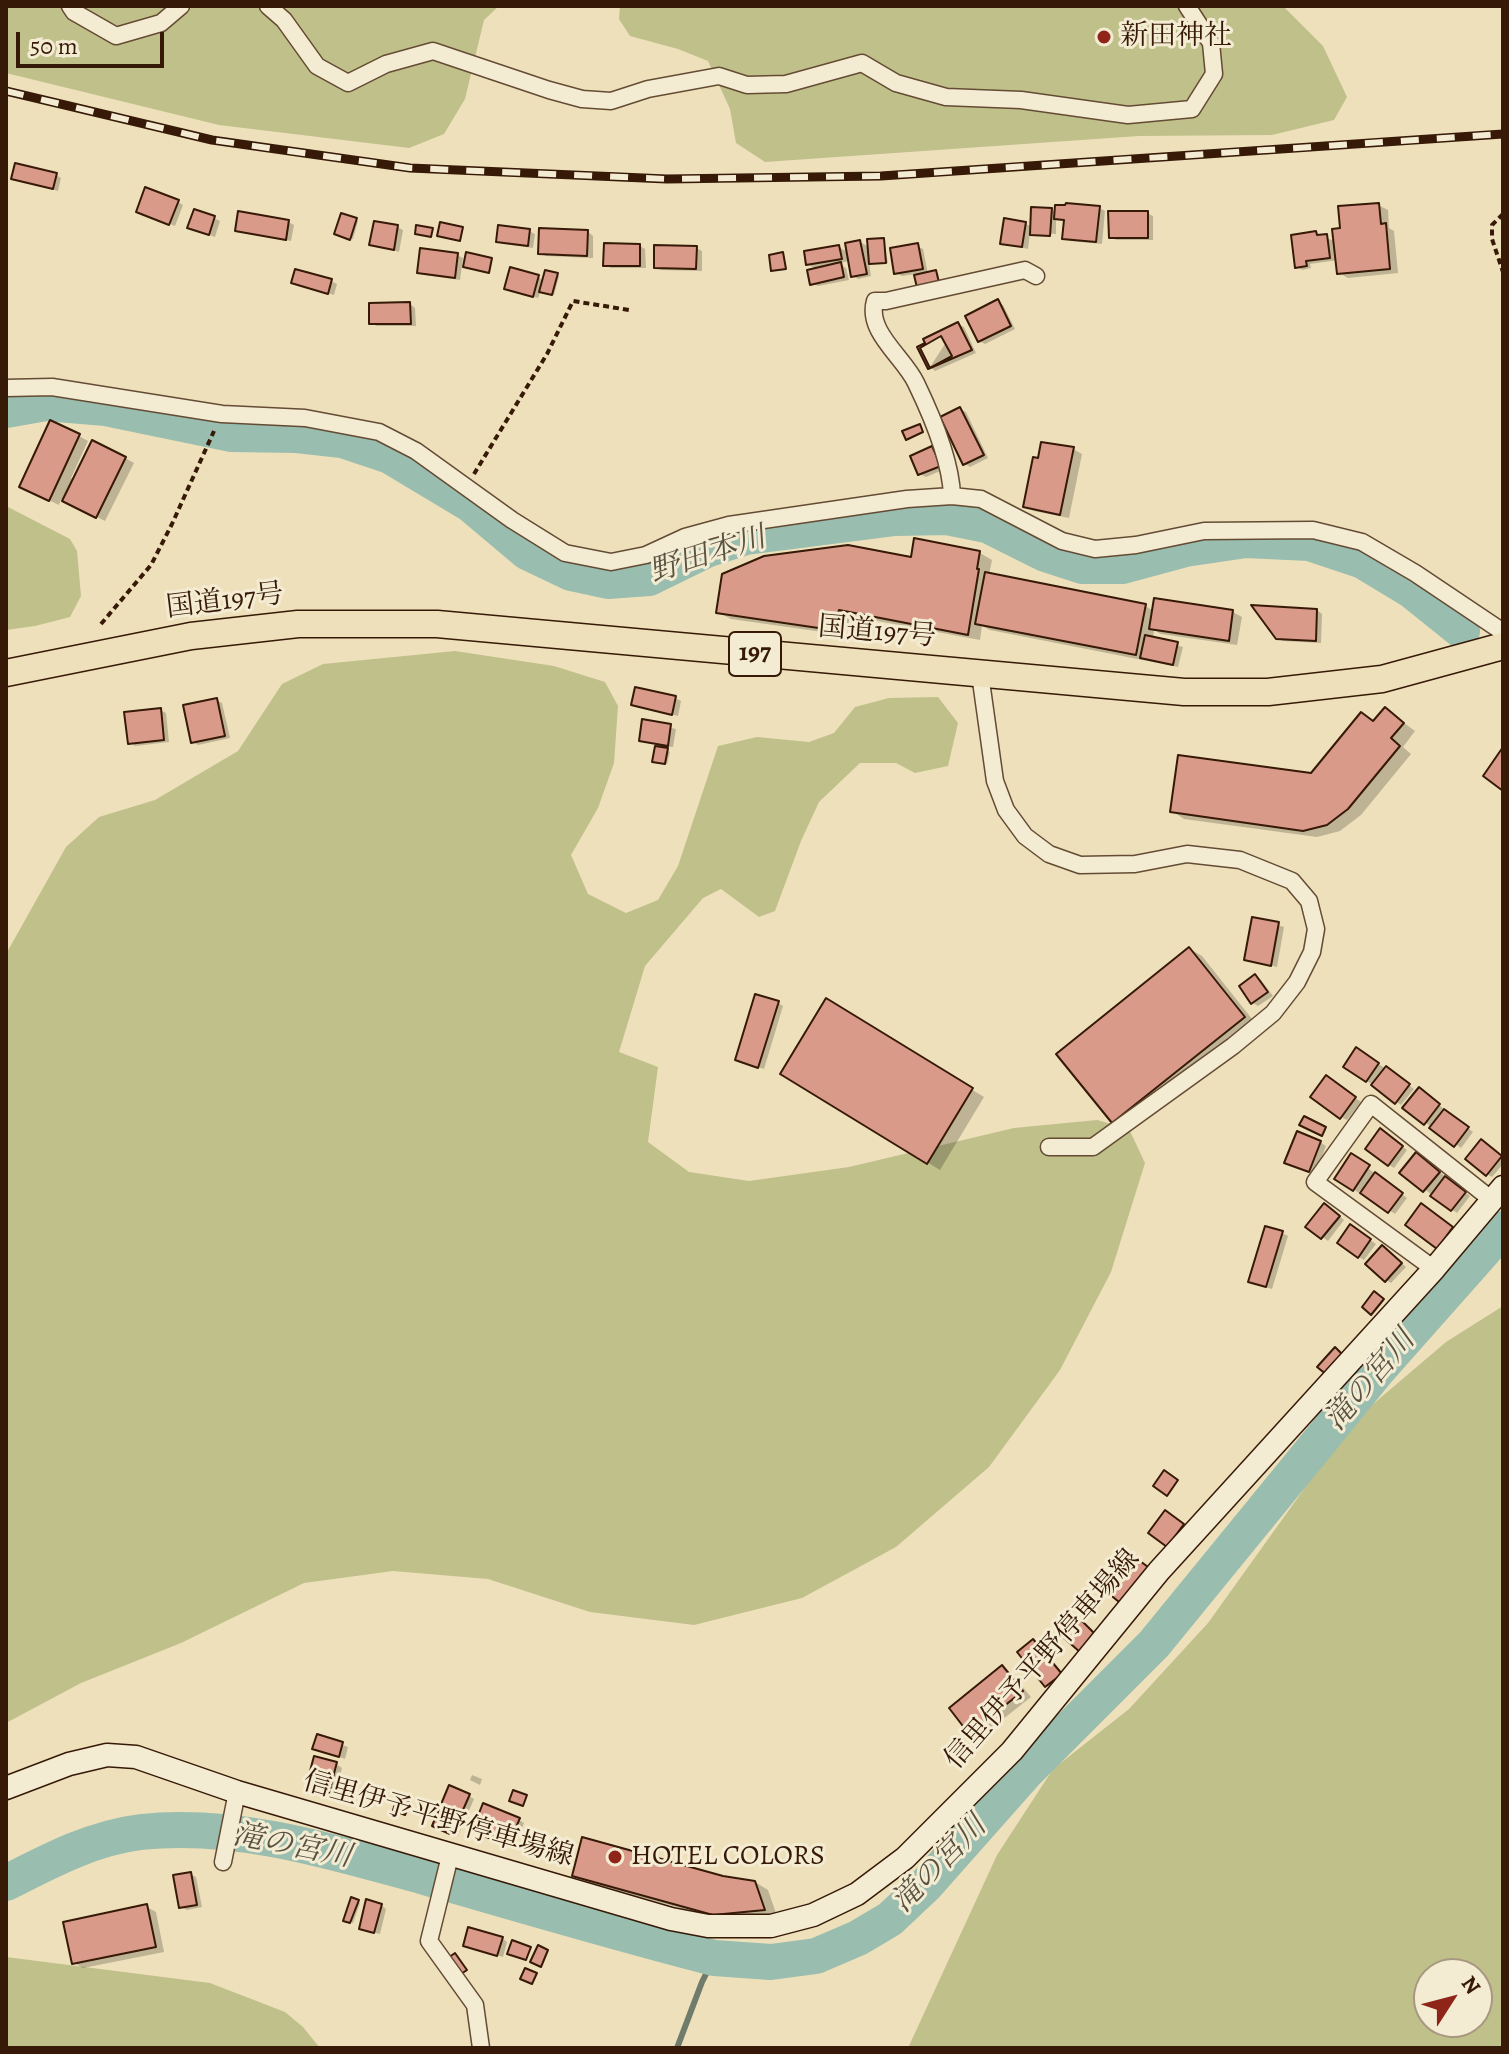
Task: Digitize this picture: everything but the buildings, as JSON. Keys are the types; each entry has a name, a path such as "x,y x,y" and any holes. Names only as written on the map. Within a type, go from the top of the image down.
{"highway":[{"name":"国道197号","path":"6,673 191,636 298,624 437,624 1184,692 1268,692 1382,679 1503,646"}],"main road":[{"name":"信里伊予平野停車場線","path":"6,1788 69,1764 107,1755 136,1757 234,1800 671,1919 708,1926 771,1926 813,1915 857,1894 905,1858 1012,1751 1159,1571 1434,1269 1497,1193"}],"street":[{"path":"70,6 74,12 116,36 161,23 181,6"},
{"path":"268,6 284,20 317,66 348,83 386,64 433,51 571,96 611,101 648,89 719,76 747,85 786,84 862,63 896,83 946,97 1021,100 1128,115 1192,109 1214,74 1211,43 1187,6"},
{"path":"952,496 952,478 914,379 877,327 873,306 875,301 1025,270 1036,276"},
{"path":"6,388 52,387 222,414 305,418 379,432 416,451 512,520 565,553 611,562 646,555 685,537 729,525 907,499 952,496 981,499 1062,541 1095,549 1136,545 1204,531 1313,530 1362,542 1503,632"},
{"path":"980,674 995,781 1006,810 1025,836 1049,854 1080,865 1135,864 1187,854 1240,860 1292,881 1309,901 1316,929 1312,952 1297,982 1273,1013 1233,1046 1093,1147 1049,1147"},
{"path":"1434,1269 1315,1182 1371,1104 1497,1193"},
{"path":"223,1862 234,1800"},
{"path":"449,1860 429,1941 475,2005 481,2048"}],"path":[{"path":"1503,214 1492,225 1492,239 1503,272"},
{"path":"466,487 547,354 573,301 629,310"},
{"path":"101,624 151,565 222,414"}],"green space":[{"path":"6,6 499,6 484,20 465,99 444,134 409,148 219,125 6,73"},
{"path":"620,6 1283,6 1323,46 1347,97 1334,120 1272,135 1139,136 765,162 736,143 730,109 708,61 630,36 619,19"},
{"path":"6,506 70,539 77,551 81,596 70,617 6,630"},
{"path":"455,651 554,666 605,682 618,706 614,763 598,808 571,855 588,894 626,913 658,900 678,866 718,746 757,737 809,742 834,733 855,707 889,698 938,697 958,723 948,766 915,773 896,763 860,763 819,802 775,911 759,917 721,889 703,898 645,966 619,1052 658,1067 648,1142 689,1172 749,1181 849,1167 1014,1128 1097,1120 1129,1129 1145,1163 1111,1272 1060,1370 989,1467 896,1547 802,1598 694,1625 590,1612 488,1579 393,1571 304,1583 181,1643 81,1683 6,1723 6,954 66,847 99,817 155,800 238,751 282,684 323,664"},
{"path":"1503,1306 1503,2048 908,2048 997,1855 1053,1769 1129,1709 1208,1623 1352,1422 1446,1342"},
{"path":"6,1957 210,1983 285,2012 303,2027 320,2048 6,2048"}],"waterway":[{"name":"野田本川","path":"6,410 46,403 106,408 232,434 297,435 342,440 390,456 470,504 527,552 571,573 608,581 649,578 706,550 746,537 895,518 947,517 987,525 1045,554 1082,566 1122,566 1185,549 1246,540 1309,543 1363,561 1411,590 1462,631"},
{"name":"滝の宮川","path":"6,1883 105,1839 141,1832 212,1831 283,1841 353,1857 714,1958 771,1962 816,1956 858,1938 890,1919 925,1886 1026,1772 1154,1644 1377,1371 1503,1229"},
{"path":"677,2048 714,1958"}],"railway":[{"path":"6,91 212,140 410,168 667,179 881,176 1503,134"}],"place":[{"name":"新田神社","path":"1104,37"},
{"name":"HOTEL COLORS","path":"615,1857"}]}
